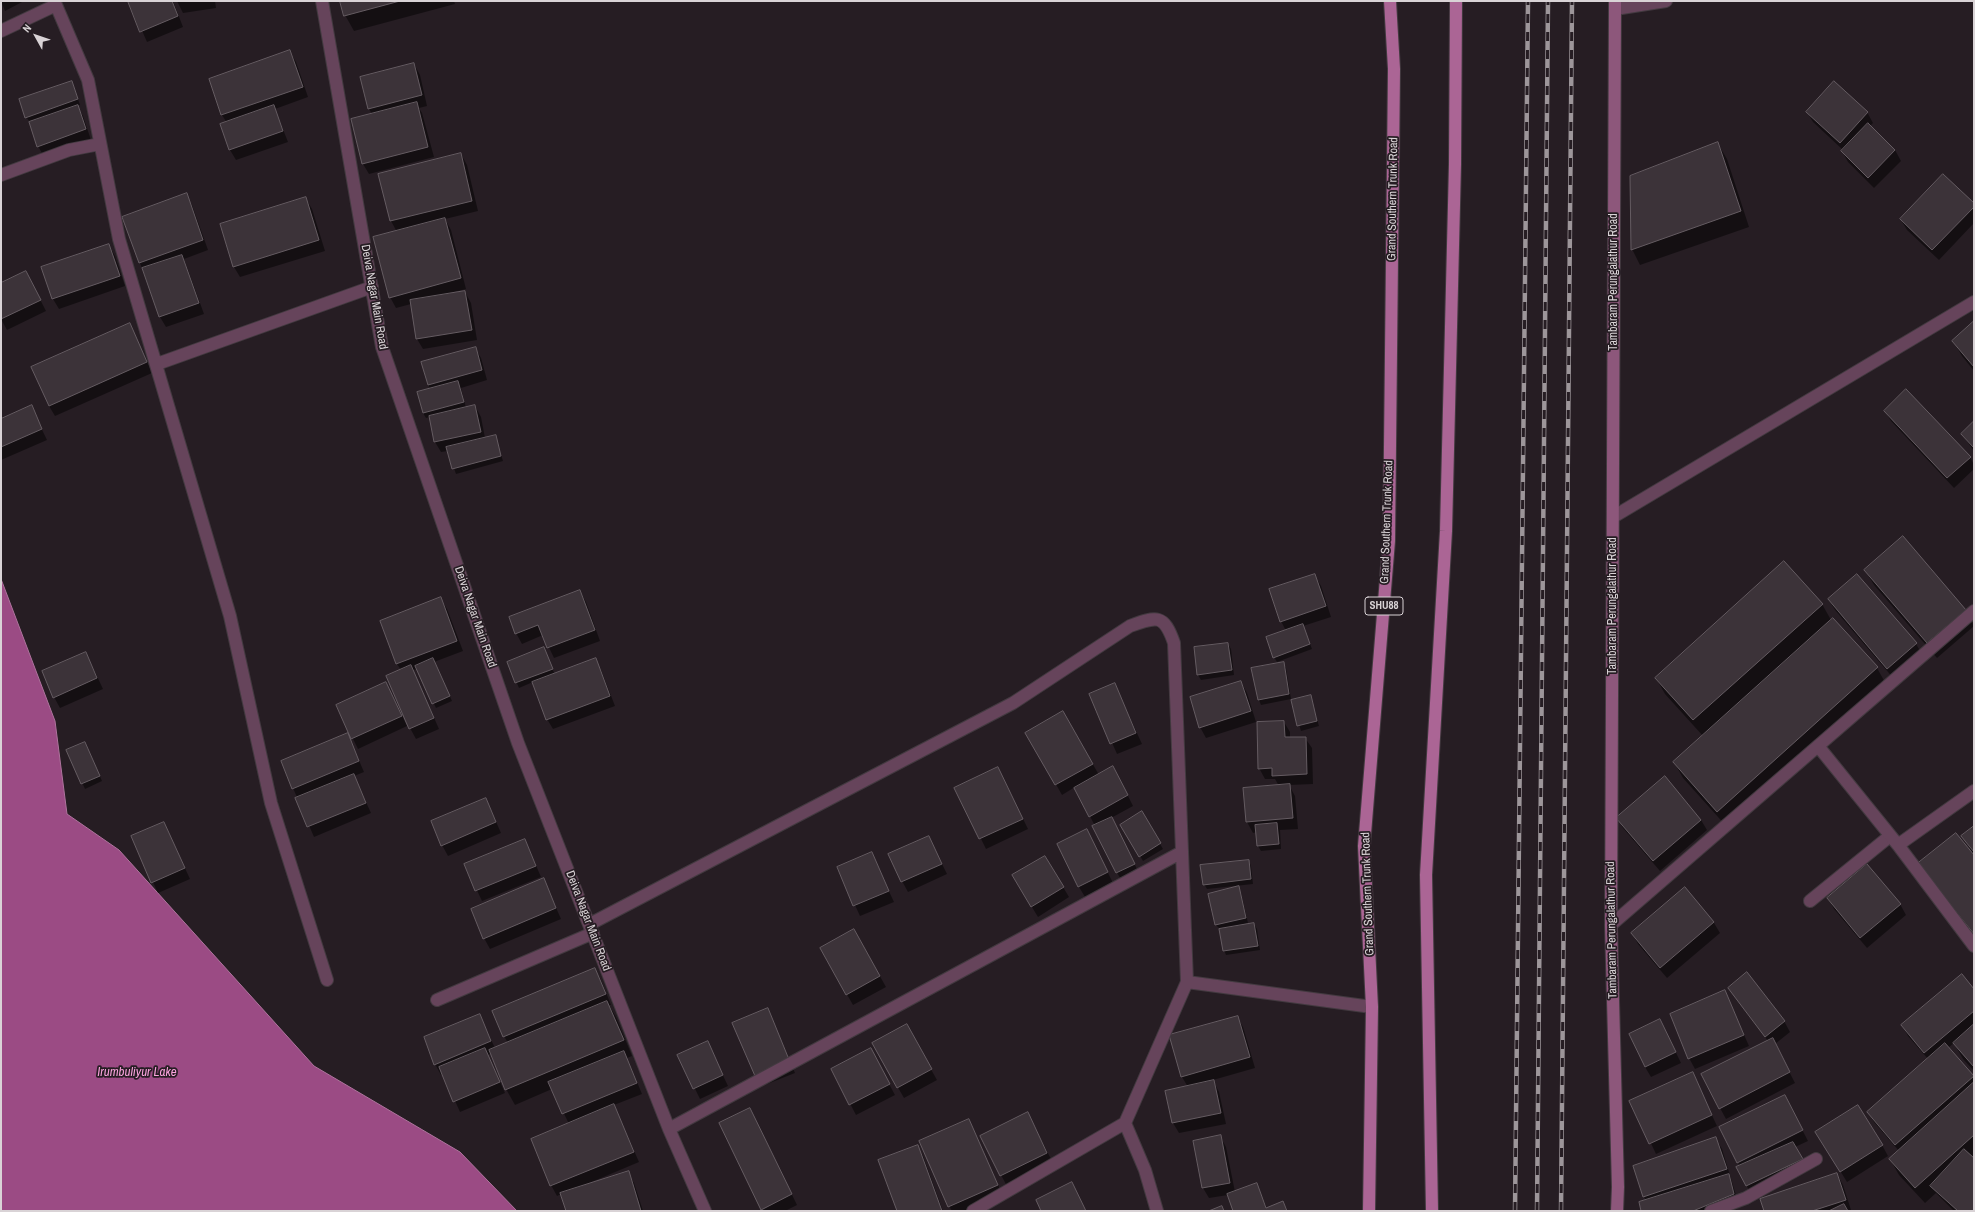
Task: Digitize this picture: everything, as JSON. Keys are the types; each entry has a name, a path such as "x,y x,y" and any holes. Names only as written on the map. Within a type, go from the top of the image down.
{"main road":[{"name":"Grand Southern Trunk Road","path":"1369,1211 1372,1007 1364,846 1389,541 1394,69 1390,1"},
{"path":"1432,1211 1426,875 1446,531 1455,164 1456,1"}],"street":[{"name":"Deiva Nagar Main Road","path":"322,1 382,347 518,743 670,1129 705,1211"},
{"path":"1615,5 1666,1"},
{"path":"1,31 56,5 88,80 119,238 230,616 271,803 327,980"},
{"name":"Tambaram Perungalathur Road","path":"1615,5 1614,517 1611,925 1618,1187 1617,1211"},
{"path":"1,175 69,150 100,144"},
{"path":"157,364 372,287"},
{"path":"1614,517 1974,302"},
{"path":"1611,925 1974,611"},
{"path":"437,1000 591,929 1013,703 1130,626 1147,620 1158,619 1168,626 1174,643 1187,982 1125,1123 972,1211"},
{"path":"1818,746 1894,840 1974,946"},
{"path":"1810,901 1894,840 1974,791"},
{"path":"670,1129 1182,852"},
{"path":"1187,982 1372,1007"},
{"path":"1125,1123 1145,1170 1157,1211"},
{"path":"1712,1211 1746,1198 1816,1159"}],"water":[{"name":"Irumbuliyur Lake","path":"1,579 55,721 67,814 119,850 314,1066 460,1152 517,1211 1,1211"}],"building":[{"path":"128,1 172,1 178,16 140,32"},
{"path":"340,1 400,1 344,16"},
{"path":"290,50 303,87 221,115 209,79"},
{"path":"414,63 422,95 368,109 360,77"},
{"path":"72,81 78,99 25,118 19,99"},
{"path":"1834,81 1868,112 1840,143 1806,112"},
{"path":"417,102 428,147 362,164 351,119"},
{"path":"78,105 86,129 37,147 29,122"},
{"path":"274,105 283,131 229,150 220,124"},
{"path":"1868,123 1895,150 1868,178 1841,151"},
{"path":"1718,142 1741,211 1631,250 1630,176"},
{"path":"461,153 472,201 390,221 378,174"},
{"path":"1943,174 1974,203 1974,207 1932,250 1900,219"},
{"path":"187,193 203,240 139,263 122,217"},
{"path":"306,197 319,240 233,267 220,224"},
{"path":"445,218 461,278 389,298 373,237"},
{"path":"109,244 120,276 52,299 41,267"},
{"path":"182,255 199,303 159,317 142,268"},
{"path":"26,271 41,300 1,319 1,283"},
{"path":"465,291 472,330 416,339 410,300"},
{"path":"1974,321 1974,367 1952,341"},
{"path":"130,323 147,362 49,406 31,367"},
{"path":"476,347 482,370 428,385 421,362"},
{"path":"458,381 464,402 423,413 417,392"},
{"path":"1906,389 1971,457 1947,478 1884,411"},
{"path":"32,405 42,429 1,447 1,419"},
{"path":"475,405 481,432 434,442 429,416"},
{"path":"1974,421 1974,448 1961,434"},
{"path":"496,435 501,456 452,469 446,447"},
{"path":"1903,536 1966,610 1927,643 1864,570"},
{"path":"1784,561 1823,604 1693,720 1655,678"},
{"path":"1315,574 1326,606 1280,622 1269,589"},
{"path":"1857,574 1917,643 1887,669 1828,599"},
{"path":"580,590 595,630 547,648 538,625 515,634 509,617"},
{"path":"441,597 457,641 396,664 380,621"},
{"path":"1833,618 1878,667 1717,812 1673,762"},
{"path":"1303,624 1310,644 1273,658 1266,637"},
{"path":"1228,643 1232,670 1197,675 1194,647"},
{"path":"544,647 553,669 515,683 507,662"},
{"path":"86,652 97,678 53,698 42,671"},
{"path":"433,658 450,696 432,704 415,666"},
{"path":"596,658 610,696 546,720 532,682"},
{"path":"1284,662 1289,694 1258,700 1251,668"},
{"path":"411,665 434,718 409,729 386,676"},
{"path":"1241,681 1251,711 1199,728 1190,697"},
{"path":"386,682 402,716 351,739 336,705"},
{"path":"1115,683 1136,733 1110,744 1089,694"},
{"path":"1311,695 1317,721 1297,726 1291,700"},
{"path":"1063,711 1093,764 1055,785 1025,733"},
{"path":"1284,721 1285,737 1306,737 1307,774 1272,776 1272,768 1258,769 1257,722"},
{"path":"348,733 359,761 292,789 281,761"},
{"path":"85,742 100,776 81,784 66,750"},
{"path":"1113,766 1128,795 1089,817 1074,788"},
{"path":"998,767 1023,819 979,839 954,788"},
{"path":"354,774 366,803 307,827 295,798"},
{"path":"1665,776 1701,820 1653,861 1616,818"},
{"path":"1290,784 1293,818 1246,822 1243,788"},
{"path":"486,798 496,822 441,846 431,821"},
{"path":"1142,811 1161,843 1139,857 1120,825"},
{"path":"1112,817 1135,864 1116,873 1092,826"},
{"path":"164,822 185,868 151,883 131,836"},
{"path":"1277,823 1279,844 1257,846 1255,825"},
{"path":"1974,826 1974,852 1961,836"},
{"path":"1087,829 1108,872 1078,887 1057,844"},
{"path":"1956,833 1974,855 1974,934 1917,864"},
{"path":"929,836 942,864 901,882 888,854"},
{"path":"525,839 536,866 475,891 464,864"},
{"path":"872,852 889,891 853,906 837,867"},
{"path":"1045,856 1064,887 1031,907 1012,875"},
{"path":"1249,860 1251,879 1203,885 1200,865"},
{"path":"1867,864 1901,904 1860,938 1827,898"},
{"path":"544,878 556,908 483,939 471,909"},
{"path":"1239,886 1246,918 1215,925 1208,894"},
{"path":"1685,887 1714,922 1660,968 1631,933"},
{"path":"1254,923 1258,946 1223,951 1219,929"},
{"path":"854,929 880,976 846,995 820,948"},
{"path":"595,968 606,994 503,1037 492,1011"},
{"path":"1747,972 1785,1021 1765,1037 1728,988"},
{"path":"1962,974 1974,989 1974,1011 1924,1053 1901,1025"},
{"path":"1725,990 1744,1035 1688,1059 1670,1014"},
{"path":"607,1001 624,1040 505,1090 489,1050"},
{"path":"768,1008 790,1062 755,1076 732,1023"},
{"path":"480,1014 491,1041 434,1065 424,1037"},
{"path":"1238,1016 1250,1057 1181,1077 1169,1035"},
{"path":"1660,1019 1676,1052 1645,1067 1629,1034"},
{"path":"907,1024 932,1069 897,1088 872,1043"},
{"path":"1974,1024 1974,1067 1953,1043"},
{"path":"1773,1038 1790,1072 1719,1109 1701,1074"},
{"path":"708,1041 723,1075 693,1089 677,1055"},
{"path":"1945,1043 1974,1076 1895,1145 1867,1112"},
{"path":"485,1048 500,1082 453,1102 439,1067"},
{"path":"871,1048 890,1084 849,1105 831,1069"},
{"path":"624,1051 637,1083 562,1114 548,1082"},
{"path":"1693,1072 1712,1115 1649,1144 1629,1101"},
{"path":"1214,1080 1221,1113 1172,1123 1165,1091"},
{"path":"1974,1082 1974,1135 1915,1188 1889,1159"},
{"path":"1785,1095 1803,1130 1737,1163 1719,1127"},
{"path":"614,1104 634,1152 550,1186 531,1139"},
{"path":"1858,1105 1883,1145 1840,1172 1815,1132"},
{"path":"750,1108 792,1194 761,1210 719,1123"},
{"path":"1028,1112 1047,1153 1000,1176 980,1136"},
{"path":"969,1119 998,1185 948,1207 919,1141"},
{"path":"1221,1135 1230,1183 1202,1188 1193,1141"},
{"path":"1716,1137 1727,1169 1643,1197 1633,1166"},
{"path":"1793,1142 1803,1159 1746,1186 1736,1167"},
{"path":"918,1145 942,1211 897,1211 878,1160"},
{"path":"1964,1149 1974,1158 1974,1211 1958,1211 1930,1186"},
{"path":"629,1171 641,1211 566,1211 560,1193"},
{"path":"1837,1173 1846,1200 1812,1211 1764,1211 1760,1199"},
{"path":"1729,1174 1734,1194 1693,1211 1641,1211 1639,1202"},
{"path":"1072,1182 1086,1211 1041,1211 1036,1200"},
{"path":"1257,1183 1266,1208 1283,1201 1287,1211 1233,1211 1227,1194"},
{"path":"1844,1204 1848,1211 1829,1211"},
{"path":"1222,1206 1224,1211 1209,1211"}],"railway":[{"path":"1515,1211 1528,1"},
{"path":"1537,1211 1548,1"},
{"path":"1561,1211 1572,1"}]}
